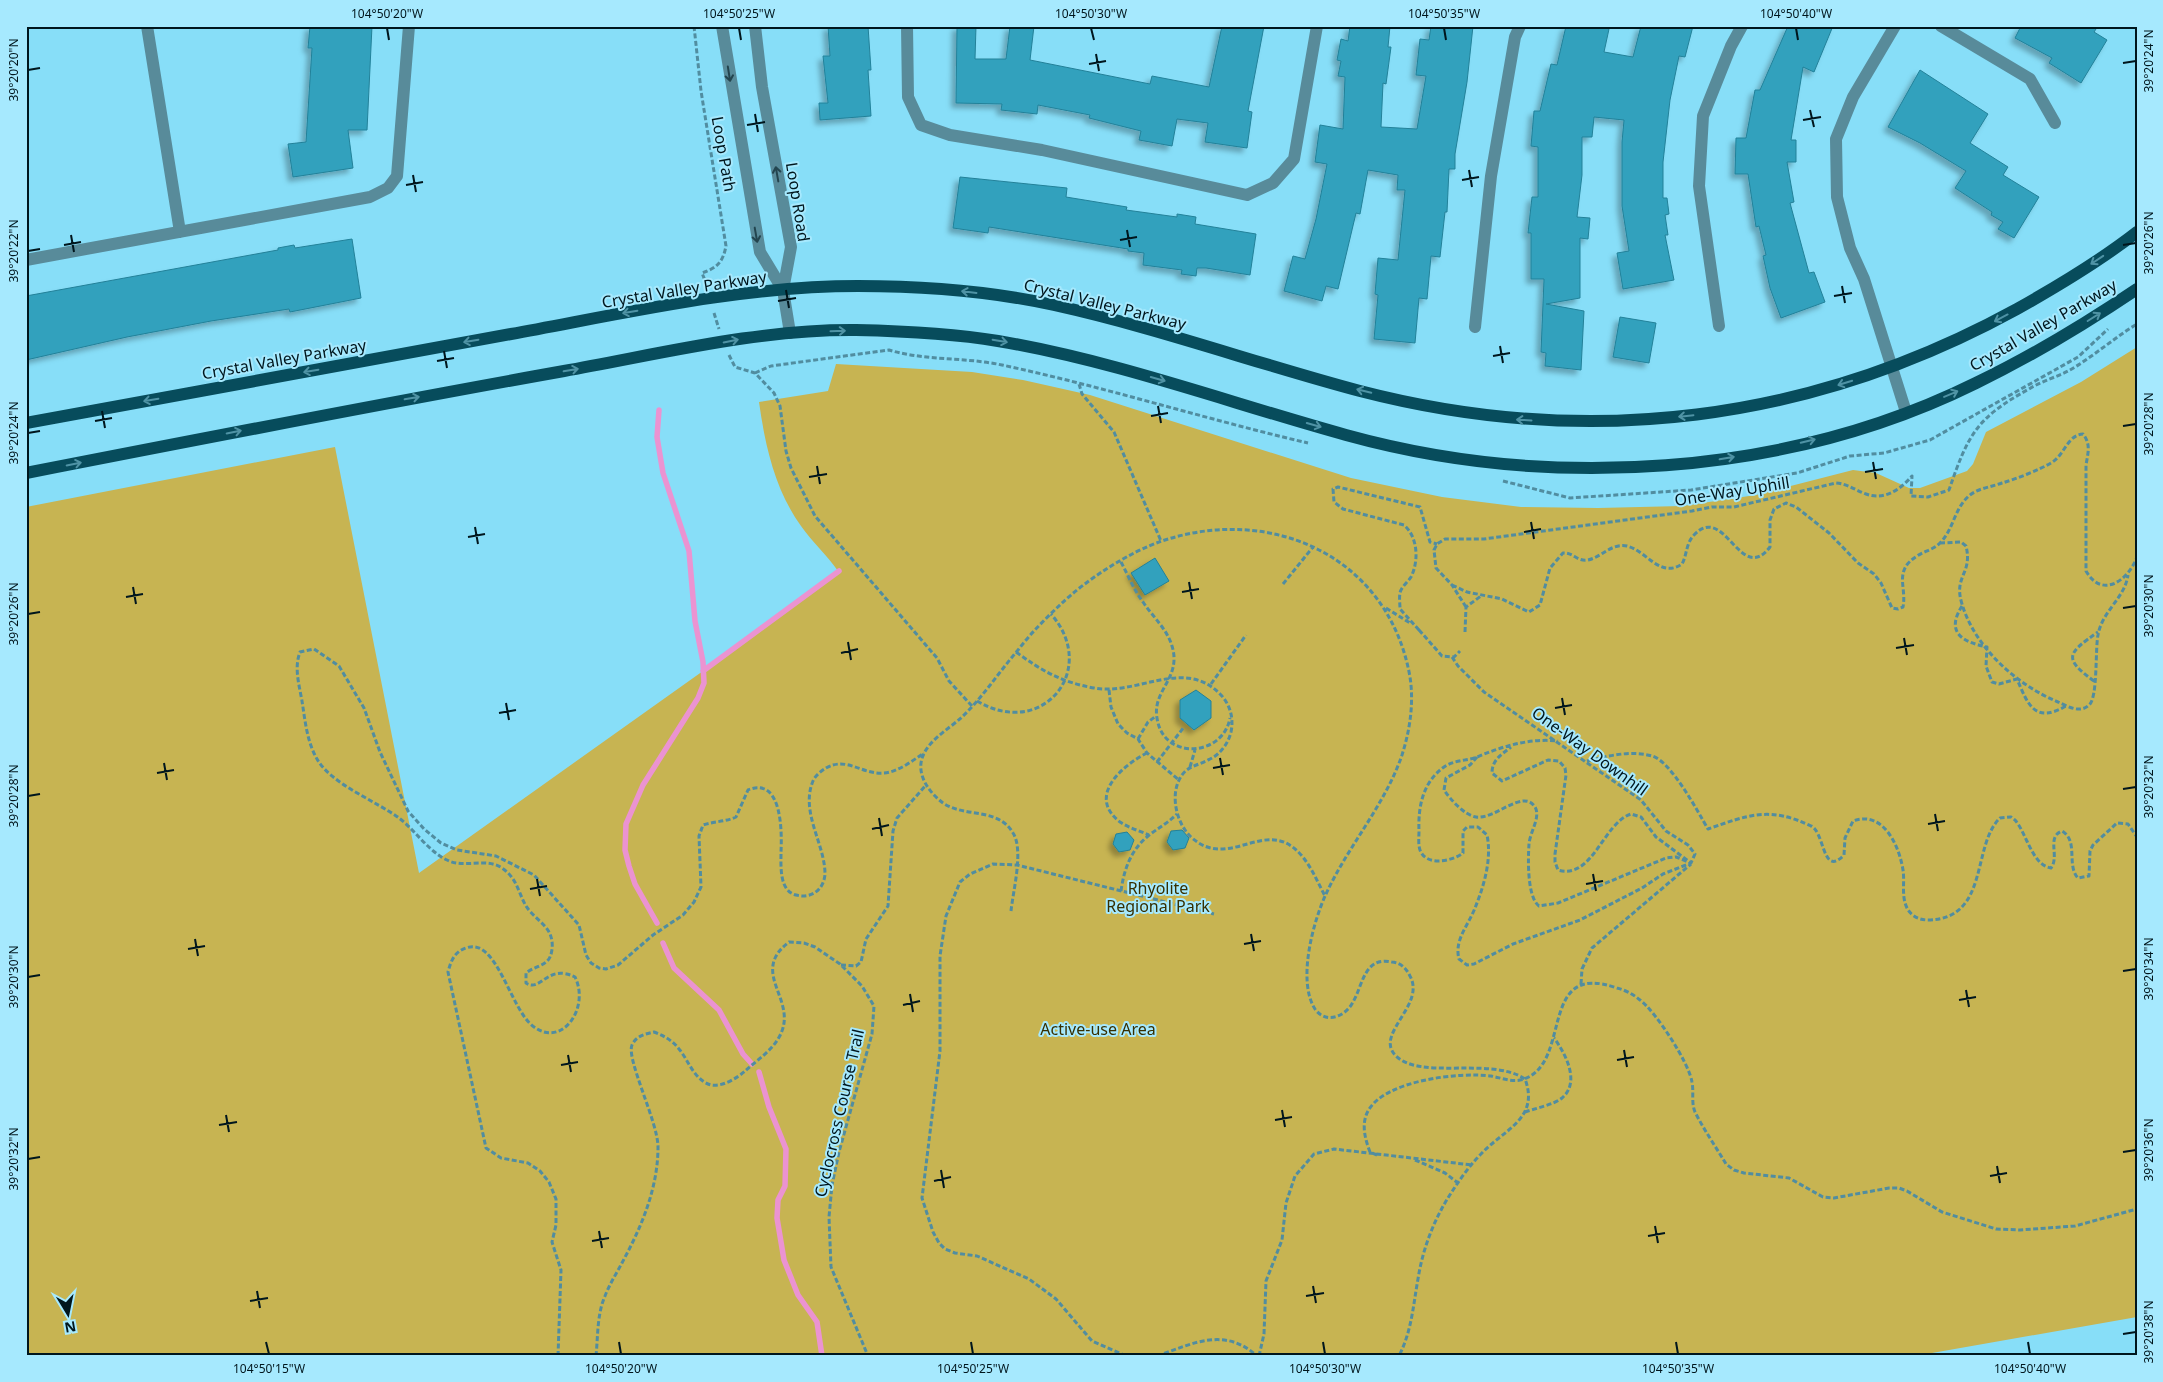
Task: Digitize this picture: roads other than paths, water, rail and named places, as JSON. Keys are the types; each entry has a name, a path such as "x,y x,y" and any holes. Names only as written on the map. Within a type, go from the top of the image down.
{"main road":[{"name":"Crystal Valley Parkway","path":"26,423 710,298 782,290 852,286 905,286 1009,297 1103,318 1362,391 1461,413 1512,419 1614,421 1708,414 1789,398 1891,368 1953,343 2036,299 2137,232"},
{"name":"Crystal Valley Parkway","path":"26,473 364,407 758,336 852,330 945,334 1034,347 1118,368 1350,436 1454,459 1508,466 1615,468 1715,460 1831,436 1906,412 1973,385 2067,334 2137,289"}],"street":[{"path":"147,26 180,232"},
{"path":"26,260 370,198 388,188 397,176 409,26"},
{"path":"722,26 739,138 760,252 782,290 790,333"},
{"name":"Loop Road","path":"755,26 762,87 791,247 782,290"},
{"path":"907,26 908,97 921,124 950,136 1042,150 1247,195 1273,183 1294,159 1317,26"},
{"path":"1475,327 1491,176 1516,37 1520,26"},
{"path":"1719,326 1699,186 1703,116 1731,46 1742,26"},
{"path":"1895,26 1853,97 1836,139 1838,197 1850,248 1864,279 1906,412"},
{"path":"1941,26 2030,79 2055,123"}],"waterway":[{"path":"657,923 635,884 629,866 625,850 626,824 643,785 698,698 704,683 703,662 695,621 689,551 663,473 657,437 659,410"},
{"path":"703,671 839,571"},
{"path":"663,943 674,968 719,1010 743,1054 752,1064"},
{"path":"759,1072 769,1107 786,1149 785,1186 778,1200 777,1218 784,1260 798,1295 817,1322 822,1356"}],"park label":[{"name":"Rhyolite Regional Park","path":"1158,897"},
{"name":"Active-use Area","path":"1098,1029"}]}
